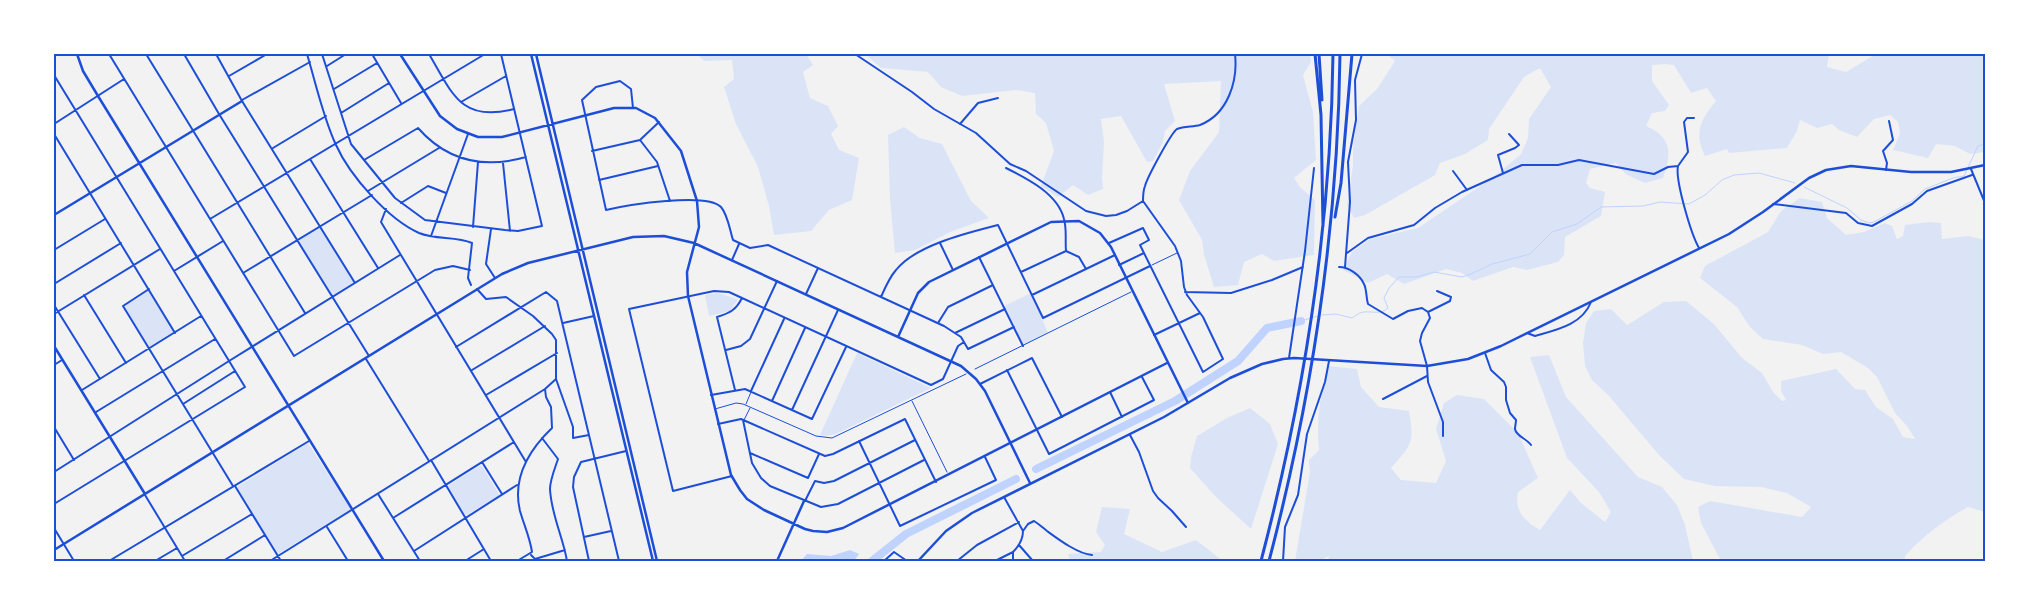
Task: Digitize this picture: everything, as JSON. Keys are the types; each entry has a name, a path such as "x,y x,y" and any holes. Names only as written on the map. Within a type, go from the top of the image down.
{"highway":[{"path":"1315,54 1321,115"},
{"path":"1319,54 1323,239"},
{"path":"1261,561 1287,457 1312,326 1323,239 1330,153 1333,54"},
{"path":"1269,561 1294,458 1322,309 1337,154 1340,54"},
{"path":"1330,240 1341,183 1352,54"}],"street":[{"path":"76,54 83,71 98,96 384,561"},
{"path":"109,54 294,356 436,270 447,266 457,266 470,270"},
{"path":"146,54 305,313"},
{"path":"184,54 491,561"},
{"path":"216,54 242,101 355,282"},
{"path":"228,76 266,54"},
{"path":"307,54 335,144 346,164 386,209 417,232 472,243 468,278 471,285"},
{"path":"322,54 351,144 382,183 401,202 425,220 510,231 542,226 501,54"},
{"path":"326,66 346,54"},
{"path":"372,54 402,104"},
{"path":"400,54 440,116 447,123 478,137 495,138 614,108 633,108 649,114 659,121 684,158 697,201 699,227 687,272 688,296 732,476 747,499 764,510 794,524 813,531 835,531 936,482 1167,363"},
{"path":"429,54 460,102 472,110 485,114 514,109"},
{"path":"210,219 485,54"},
{"path":"531,54 653,561"},
{"path":"536,54 657,561"},
{"path":"855,54 934,109 985,140 1010,164 1026,171 1086,211 1106,216 1116,215 1127,212 1143,202"},
{"path":"1108,243 1143,228 1149,240 1140,245 1202,372 1224,359 1200,313 1185,292 1184,273 1178,253 1143,202 1145,186 1176,130 1198,125 1209,120 1229,98 1234,83 1235,54"},
{"path":"1345,267 1348,253 1350,202 1348,162 1356,120 1355,80 1362,54"},
{"path":"54,215 219,114 310,62"},
{"path":"334,89 377,63"},
{"path":"54,75 245,387 54,504"},
{"path":"460,102 506,76"},
{"path":"54,124 124,79"},
{"path":"633,108 631,89 620,81 596,87 582,100 606,210 637,203 711,201 723,209 733,240 750,248 768,245 938,323 955,333 968,349 1014,327"},
{"path":"341,113 389,83"},
{"path":"960,124 978,103 998,98"},
{"path":"272,149 326,116"},
{"path":"1694,118 1687,118 1684,122 1688,152 1678,166 1677,173 1683,200 1698,248"},
{"path":"592,151 640,140 659,121"},
{"path":"1886,170 1887,163 1883,151 1893,140 1888,121"},
{"path":"364,160 418,128 440,148 459,157 478,162 503,162 526,157"},
{"path":"54,134 175,333"},
{"path":"431,236 468,134"},
{"path":"1503,173 1498,155 1519,145 1509,134"},
{"path":"640,140 659,166 670,201"},
{"path":"368,191 440,148"},
{"path":"310,159 378,268"},
{"path":"1348,253 1368,238 1414,225 1435,208 1467,190 1526,164 1558,165 1579,160 1622,167 1648,174 1654,174 1668,167 1678,166"},
{"path":"473,227 478,162"},
{"path":"503,162 510,231"},
{"path":"918,561 936,541 972,513 1130,435 1242,372 1270,362 1289,358 1427,366 1460,361 1485,353 1527,333 1739,228 1809,178 1826,170 1846,166 1939,172 1969,170 1985,165"},
{"path":"599,180 659,166"},
{"path":"1006,168 1022,176 1056,201 1065,220 1066,251"},
{"path":"1289,358 1304,262 1314,168"},
{"path":"1969,170 1985,203"},
{"path":"1453,171 1467,190"},
{"path":"1773,204 1846,213 1858,223 1872,226 1912,204 1927,191 1972,175"},
{"path":"401,202 428,186 446,193"},
{"path":"243,274 372,195"},
{"path":"386,209 380,222 526,462"},
{"path":"54,250 106,218"},
{"path":"898,337 910,311 923,288 929,282 1051,222 1079,220 1092,227 1108,243 1188,403"},
{"path":"881,297 891,276 901,264 917,254 959,235 998,225 1043,318 1178,253"},
{"path":"490,229 486,264 494,278"},
{"path":"54,550 494,278 528,263 622,239 647,236 672,237 694,243 951,361 969,373 980,384 1030,483"},
{"path":"174,271 223,241"},
{"path":"54,284 121,243"},
{"path":"732,260 739,243"},
{"path":"940,243 953,270"},
{"path":"54,314 160,249"},
{"path":"1021,272 1066,251 1079,257 1086,269"},
{"path":"1119,265 1144,253"},
{"path":"54,472 229,360 400,255"},
{"path":"1032,295 1115,255"},
{"path":"979,257 1023,346"},
{"path":"1185,292 1231,293 1272,280 1303,267"},
{"path":"1339,267 1345,267 1356,274 1365,285 1368,304 1383,312 1389,318 1393,319 1408,311 1422,308 1428,312 1430,318 1420,341 1427,366 1428,382 1443,422 1443,436"},
{"path":"806,294 818,268"},
{"path":"726,350 741,346 750,339 777,281"},
{"path":"938,323 948,307 993,285"},
{"path":"149,289 123,306 281,561"},
{"path":"477,289 486,299 506,296 545,326 556,340 556,379 573,427 573,438 589,435"},
{"path":"732,476 673,491 628,309 688,296 720,291 729,292 931,386 942,380 958,346 964,342"},
{"path":"1428,312 1450,301 1451,297 1448,294 1437,291"},
{"path":"456,347 546,292 557,301 618,561"},
{"path":"975,369 1132,292"},
{"path":"84,295 126,363"},
{"path":"735,390 717,316 732,312 742,298"},
{"path":"1527,333 1535,336 1575,322 1584,315 1591,301"},
{"path":"54,305 100,379"},
{"path":"792,410 839,309"},
{"path":"955,333 1005,309"},
{"path":"1154,335 1200,313"},
{"path":"81,391 201,316"},
{"path":"563,323 594,316"},
{"path":"746,405 785,318"},
{"path":"471,371 545,326"},
{"path":"772,401 806,328"},
{"path":"95,413 215,339"},
{"path":"54,346 186,561"},
{"path":"711,395 745,389 812,419 846,347"},
{"path":"486,395 557,353"},
{"path":"1485,353 1491,370 1504,382 1506,387 1506,400 1510,413 1516,420 1515,429 1517,433 1527,439 1530,445"},
{"path":"980,384 1034,359 1062,417"},
{"path":"54,365 62,360"},
{"path":"1283,561 1285,527 1298,495 1310,421 1325,382 1329,361"},
{"path":"1007,370 1049,454 1154,400 1142,376"},
{"path":"183,404 235,371"},
{"path":"715,410 736,404 746,405 816,436 832,438 966,374"},
{"path":"1383,399 1427,376"},
{"path":"270,561 545,389 556,379"},
{"path":"545,389 546,397 551,407 552,428 542,438 526,462 518,484 520,509 532,550 531,554 535,559 565,550"},
{"path":"1110,392 1122,417"},
{"path":"912,400 947,472"},
{"path":"750,407 744,420 755,470 766,483 814,506 827,508 925,460"},
{"path":"718,424 738,419 744,420 819,454 833,454 905,420 936,482"},
{"path":"54,427 74,460"},
{"path":"1130,435 1139,452 1153,491 1186,527"},
{"path":"542,438 558,459 550,489 557,529 567,561"},
{"path":"777,561 815,481 829,482 915,440"},
{"path":"109,561 309,441"},
{"path":"393,518 514,442"},
{"path":"859,442 900,526 996,480 985,456"},
{"path":"589,561 573,482 581,462 626,451"},
{"path":"750,453 808,478 819,454"},
{"path":"482,462 502,494"},
{"path":"414,551 518,484"},
{"path":"378,494 420,561"},
{"path":"1004,497 1024,531"},
{"path":"182,556 252,514"},
{"path":"958,561 977,544 1019,522"},
{"path":"995,561 1013,552 1019,545 1028,524 1034,522 1040,524 1081,553 1092,555"},
{"path":"327,526 348,561"},
{"path":"54,528 74,561"},
{"path":"584,537 612,531"},
{"path":"223,561 265,535"},
{"path":"1019,545 1033,561"},
{"path":"155,561 177,548"},
{"path":"465,561 484,549"},
{"path":"884,561 894,552 907,561"},
{"path":"1013,552 1013,561"},
{"path":"517,561 531,554"}],"shaded area":[{"path":"697,54 806,54 813,65 803,72 810,98 828,106 838,126 831,134 839,150 859,158 852,200 829,210 811,231 774,235 769,206 758,167 736,124 724,87 734,79 732,60 704,61"},
{"path":"865,54 1310,54 1311,62 1303,75 1313,112 1316,160 1294,178 1300,187 1315,200 1314,255 1274,261 1262,254 1244,262 1238,285 1214,287 1204,255 1202,240 1179,200 1190,171 1219,132 1221,81 1164,84 1175,121 1165,131 1163,142 1153,161 1147,162 1121,116 1101,119 1104,142 1103,189 1088,195 1073,185 1058,197 1041,186 1054,151 1046,123 1036,114 1035,93 1016,90 962,96 941,87 928,72 881,68"},
{"path":"1387,54 1829,54 1827,67 1846,72 1876,54 1985,54 1985,152 1970,154 1955,146 1936,144 1928,158 1893,150 1900,133 1898,122 1890,115 1874,119 1857,137 1839,130 1832,124 1817,128 1800,120 1797,131 1787,148 1729,153 1727,149 1705,156 1701,148 1700,127 1706,114 1716,101 1707,88 1691,93 1674,65 1652,65 1652,81 1669,105 1665,111 1652,113 1646,126 1661,135 1668,147 1668,161 1663,178 1645,183 1627,175 1616,163 1590,169 1586,183 1590,188 1605,192 1601,216 1565,237 1564,255 1558,262 1527,270 1513,267 1473,281 1462,273 1446,269 1404,284 1387,274 1368,283 1343,270 1352,252 1370,239 1418,228 1495,176 1521,154 1528,138 1529,119 1551,87 1540,68 1524,77 1489,129 1488,140 1465,154 1440,163 1435,175 1365,215 1354,218 1347,205 1359,106 1377,89 1395,61"},
{"path":"904,127 920,138 942,144 971,201 989,218 950,232 915,250 895,253 890,200 888,135"},
{"path":"1800,198 1822,202 1827,218 1846,235 1864,232 1885,223 1892,226 1897,239 1903,236 1905,225 1929,222 1941,223 1942,239 1968,236 1985,240 1985,512 1968,507 1959,512 1919,542 1905,556 1905,561 1721,561 1701,523 1698,507 1710,501 1802,517 1811,507 1787,493 1761,487 1715,486 1684,479 1659,455 1609,396 1592,380 1585,366 1583,343 1586,323 1594,311 1611,309 1627,325 1664,302 1686,301 1714,324 1742,358 1762,373 1773,392 1782,401 1786,400 1781,391 1781,381 1836,369 1855,389 1865,390 1876,407 1893,419 1903,437 1915,439 1907,426 1895,413 1877,377 1868,368 1841,352 1823,354 1802,345 1763,339 1750,327 1737,307 1700,278 1705,266 1768,232 1781,211"},
{"path":"320,226 355,283 332,297 297,240"},
{"path":"149,289 175,333 150,349 123,306"},
{"path":"718,293 737,299 737,301 730,311 709,316 705,295"},
{"path":"1031,293 1048,333 1023,346 1004,306"},
{"path":"857,353 931,388 836,434 820,435"},
{"path":"1549,355 1566,397 1638,477 1662,487 1677,505 1685,525 1693,561 1328,561 1329,556 1319,561 1295,561 1310,472 1309,460 1319,450 1318,427 1320,408 1329,366 1357,369 1361,387 1379,407 1409,411 1410,442 1408,448 1391,468 1401,480 1436,483 1446,461 1436,429 1444,403 1457,395 1484,399 1518,433 1538,478 1518,492 1519,510 1525,519 1540,530 1570,490 1581,503 1605,522 1611,512 1599,492 1567,458 1530,357"},
{"path":"1250,408 1270,424 1278,444 1251,529 1216,497 1190,468 1197,436 1227,418"},
{"path":"308,443 351,509 278,554 237,487"},
{"path":"479,466 482,466 499,494 467,515 464,514 448,487"},
{"path":"1102,507 1130,509 1124,534 1162,552 1196,540 1223,561 1070,561 1068,554 1101,552 1105,545 1096,532"}],"water":[{"path":"850,550 859,554 854,561 801,561 807,554 831,556"}],"waterway":[{"path":"1804,187 1847,208 1861,220 1869,223 1874,222 1912,201 1925,189 1953,178 1964,176 1978,146 1985,144"},
{"path":"1322,315 1336,314 1352,318 1362,312 1382,311 1388,308 1384,298 1389,288 1399,277 1417,277 1434,272 1462,277 1492,264 1530,254 1552,232 1577,224 1601,207 1643,206 1660,202 1689,204 1705,195 1722,180 1734,175 1759,173 1795,183"},
{"path":"1301,321 1318,316"},
{"path":"1036,469 1175,401 1238,361 1267,328 1301,321"},
{"path":"872,561 906,534 1016,479"}]}
